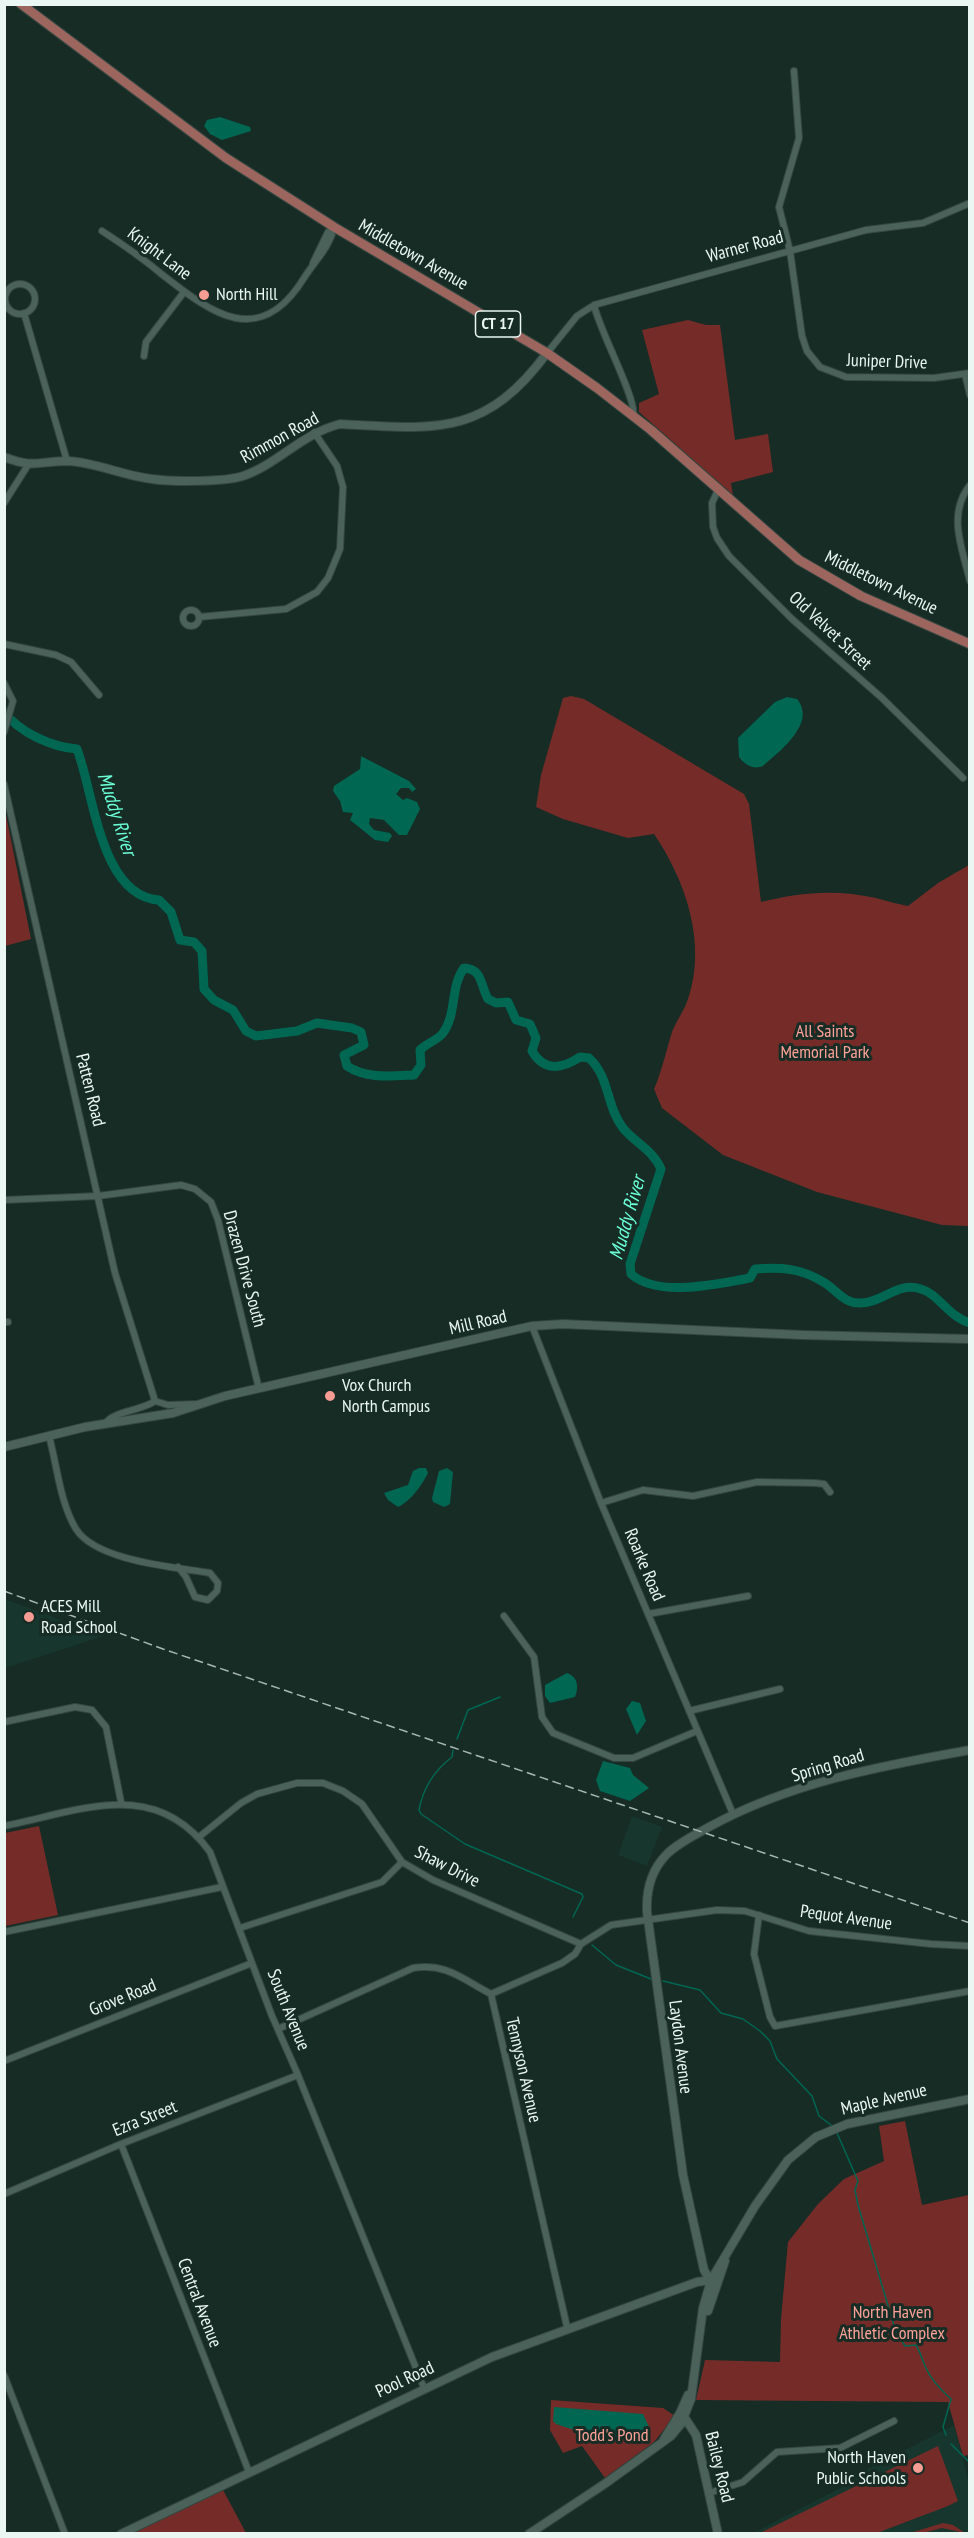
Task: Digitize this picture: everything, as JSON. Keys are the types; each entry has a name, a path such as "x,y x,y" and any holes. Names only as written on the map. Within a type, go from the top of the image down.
{"main road":[{"name":"Middletown Avenue","path":"21,4 203,142 334,227 547,353 633,415 779,544 829,579 969,644"},
{"name":"Maple Avenue","path":"528,2534 606,2483 664,2439 683,2415 690,2392 704,2318 704,2306 725,2258 776,2174 810,2142 847,2124 969,2099"},
{"name":"Bailey Road","path":"683,2415 696,2435 718,2534"}],"street":[{"name":"Juniper Drive","path":"794,71 799,138 779,207 790,251 804,343 820,367 834,374 853,378 934,378 967,373"},
{"name":"Warner Road","path":"547,353 577,316 594,305 866,230 923,222 969,203"},
{"name":"Knight Lane","path":"102,231 214,313 251,319 270,312 286,301 319,258 334,227"},
{"path":"16,284 26,285 35,294 33,307 24,313 13,312 6,303 8,291 16,284"},
{"path":"144,356 146,342 184,292"},
{"path":"594,305 602,332 633,402 633,415"},
{"path":"24,313 67,461"},
{"name":"Rimmon Road","path":"4,457 28,465 67,461 152,479 228,479 255,471 314,432 340,424 422,429 462,422 487,409 516,389 547,353"},
{"path":"967,373 969,395"},
{"path":"199,617 286,609 317,592 328,578 340,549 343,487 337,466 314,432"},
{"path":"4,503 28,465"},
{"path":"969,485 959,502 957,516 969,581"},
{"name":"Old Velvet Street","path":"718,490 712,503 713,527 729,556 792,619 882,698 963,778"},
{"path":"4,644 56,655 71,662 99,695"},
{"path":"4,683 13,700 12,711 4,732"},
{"name":"Patten Road","path":"4,783 122,1298 155,1401"},
{"name":"Drazen Drive South","path":"4,1200 98,1196 181,1185 195,1189 211,1202 218,1220 259,1389"},
{"name":"Mill Road","path":"4,1447 105,1424 173,1413 259,1389 532,1326 563,1324 803,1335 969,1339"},
{"name":"Roarke Road","path":"532,1326 601,1503 733,1814"},
{"path":"105,1424 110,1418 140,1410 155,1401 168,1405 199,1405"},
{"path":"49,1436 68,1512 84,1539 111,1554 210,1573 218,1583 217,1591 208,1600 195,1597 186,1577 177,1567"},
{"path":"601,1503 643,1490 693,1496 757,1482 824,1484 830,1492"},
{"path":"648,1614 748,1596"},
{"path":"504,1616 534,1657 542,1717 553,1733 614,1758 633,1758 697,1731"},
{"path":"689,1711 780,1689"},
{"path":"4,1722 75,1707 92,1710 106,1727 121,1802"},
{"name":"Spring Road","path":"702,1832 733,1814 859,1770 969,1750"},
{"name":"Shaw Drive","path":"199,1837 241,1803 257,1794 297,1783 323,1783 343,1791 362,1804 402,1862 433,1880 581,1944"},
{"name":"South Avenue","path":"4,1826 121,1802 151,1808 172,1816 199,1837 210,1852 278,2029 424,2388"},
{"name":"Laydon Avenue","path":"702,1832 673,1849 655,1870 647,1893 648,1919 683,2175 704,2270 714,2281"},
{"path":"240,1928 382,1882 402,1862"},
{"path":"4,1932 222,1887"},
{"name":"Pequot Avenue","path":"648,1919 728,1909 759,1915 808,1931 969,1946"},
{"path":"759,1915 754,1954 770,2017 776,2026 969,1992"},
{"path":"278,2029 413,1968 446,1968 491,1994 562,1963 575,1954 581,1944 611,1925 648,1919"},
{"name":"Grove Road","path":"4,2061 252,1963"},
{"name":"Tennyson Avenue","path":"491,1994 567,2327"},
{"name":"Ezra Street","path":"4,2193 121,2144 298,2075"},
{"name":"Central Avenue","path":"121,2144 249,2472"},
{"name":"Pool Road","path":"121,2534 424,2388 567,2327 697,2282 714,2281"},
{"path":"4,2375 65,2534"},
{"path":"709,2493 743,2482 777,2452 840,2448 894,2421"}],"shaded area":[{"path":"220,117 250,127 251,131 222,140 210,134 204,126 207,120"},
{"path":"787,697 797,699 802,708 803,717 800,727 787,745 763,766 753,767 747,764 739,757 738,738 775,702"},
{"path":"361,756 409,781 416,789 412,792 409,788 401,788 396,794 403,800 407,798 417,802 420,809 407,835 399,835 384,820 370,818 369,824 374,830 390,833 392,836 388,842 375,840 350,820 353,813 343,812 340,801 333,791 334,786 360,769"},
{"path":"426,1468 428,1473 411,1497 398,1507 388,1500 384,1493 408,1485 413,1471"},
{"path":"447,1468 453,1472 450,1504 444,1507 433,1502 432,1498 439,1471"},
{"name":"ACES Mill Road School","path":"5,1599 104,1636 5,1668"},
{"path":"567,1673 577,1683 575,1697 550,1703 545,1696 545,1685"},
{"path":"632,1701 640,1703 646,1721 637,1735 626,1709"},
{"path":"603,1761 630,1768 633,1775 649,1788 630,1801 600,1791 596,1780"},
{"path":"632,1816 662,1827 647,1866 618,1855"},
{"name":"Todd's Pond","path":"554,2407 643,2414 650,2429 644,2439 592,2436 556,2424 553,2421"},
{"name":"North Haven Public Schools","path":"954,2425 969,2482 969,2533 751,2534 848,2484 846,2480"}],"green space":[{"path":"688,320 706,325 720,325 735,440 768,434 773,472 731,483 733,495 639,412 639,403 659,394 642,330"},
{"name":"All Saints Memorial Park","path":"571,696 584,699 744,794 749,804 761,902 804,894 847,893 908,906 938,883 969,865 969,1226 942,1225 817,1192 723,1155 662,1108 654,1089 672,1032 686,1003 693,978 694,935 690,914 675,872 654,834 628,838 563,819 536,807 541,775 563,698"},
{"path":"5,810 31,939 4,946"},
{"path":"39,1826 58,1915 5,1926 5,1833"},
{"name":"North Haven Athletic Complex","path":"905,2121 922,2205 969,2195 969,2455 963,2456 948,2402 696,2400 705,2360 780,2362 781,2319 788,2242 818,2204 844,2179 884,2161 879,2126"},
{"name":"Todd's Pond","path":"551,2400 663,2408 675,2416 654,2442 605,2478 582,2446 563,2453 550,2430"},
{"name":"North Haven Public Schools","path":"938,2446 958,2501 948,2506 877,2533 760,2533"},
{"path":"222,2488 246,2533 127,2534"},
{"path":"943,2523 953,2525 965,2533 942,2528 923,2533 910,2533"}],"waterway":[{"name":"Muddy River","path":"4,712 11,720 37,738 77,749 102,840 112,862 124,881 139,894 159,900 171,912 180,940 194,942 202,951 204,989 214,1000 233,1010 246,1031 256,1036 297,1031 317,1023 352,1028 361,1032 364,1045 344,1055 347,1066 371,1075 414,1075 421,1065 420,1050 438,1038 447,1026 457,984 464,968 475,971 488,999 496,1003 508,1002 516,1020 530,1024 536,1038 532,1051 542,1062 560,1066 580,1057 589,1058 601,1074 613,1110 623,1128 658,1162 661,1169 630,1264 631,1274 656,1286 688,1287 750,1278 755,1269 791,1270 816,1278 845,1299 855,1303 876,1300 897,1290 912,1287 933,1295 955,1315 970,1323"},
{"path":"457,1739 468,1710 500,1697"},
{"path":"453,1750 452,1757 440,1768 427,1787 419,1810 421,1814 465,1844 582,1894 583,1897 573,1917"},
{"path":"592,1945 616,1965 651,1979"},
{"path":"663,1981 700,1990 721,2013 743,2019 760,2031 770,2041 777,2059 812,2096 819,2116 831,2125"},
{"path":"837,2133 858,2181 855,2190 858,2205 895,2329 905,2346 916,2345 931,2377 951,2399 943,2427 946,2435"},
{"path":"951,2444 970,2463"}],"railway":[{"path":"4,1591 163,1649 970,1923"}],"place":[{"name":"North Hill","path":"204,295"},
{"name":"Vox Church North Campus","path":"330,1396"},
{"name":"ACES Mill Road School","path":"29,1617"},
{"name":"North Haven Public Schools","path":"918,2468"}]}
